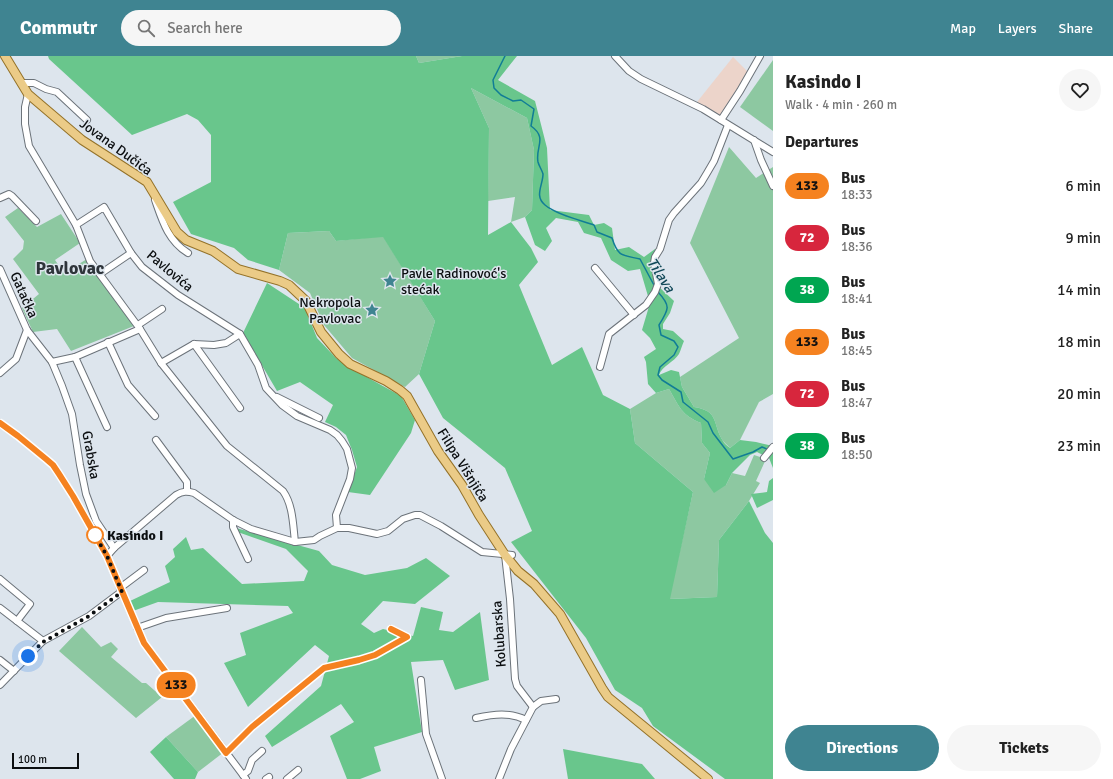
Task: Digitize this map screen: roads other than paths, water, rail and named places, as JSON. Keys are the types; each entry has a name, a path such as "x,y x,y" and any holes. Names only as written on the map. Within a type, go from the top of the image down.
{"main road":[{"name":"Jovana Dučića","path":"5,56 28,94 82,140 147,182 151,191 177,232 186,240 213,251 238,269 280,280 289,285 306,301 321,332 350,364 400,390"},
{"name":"Filipa Višnjića","path":"400,390 412,402 438,451 518,571 534,584 560,614 602,688 615,703 708,779"}],"street":[{"path":"615,56 629,71 641,79 703,109 773,152"},
{"path":"721,120 760,56"},
{"path":"22,83 34,83 56,92 87,120"},
{"path":"28,94 25,107 25,124 29,146 76,225 90,261 139,327 161,363 227,446 283,490 290,505 295,542"},
{"path":"600,367 609,334 646,305 656,291 655,257 660,249 669,220 701,183 714,161 728,125"},
{"path":"754,140 773,186"},
{"path":"151,191 164,227 173,240 188,253"},
{"path":"0,198 9,194 36,221"},
{"name":"Pavlovića","path":"76,225 104,207 131,253 148,272 178,295 240,334 258,364 266,388 282,405 297,416 319,424 338,435 348,449 352,468 350,479 336,515 337,528"},
{"path":"100,274 131,253"},
{"path":"595,268 634,315"},
{"name":"Gatačka","path":"0,269 26,330"},
{"path":"52,362 75,357 108,342 139,327 162,309"},
{"path":"0,373 16,359 26,330"},
{"name":"Grabska","path":"26,330 52,362 72,414 80,465 91,510 96,521 114,548"},
{"path":"161,363 194,344 214,345 226,343 240,334"},
{"path":"108,342 128,385 155,416"},
{"path":"194,344 240,408"},
{"name":"Grabska","path":"75,357 107,427"},
{"path":"273,395 319,418"},
{"path":"0,423 53,465 73,496 107,556 144,643 245,777 252,760 262,751"},
{"path":"156,440 186,482 187,491"},
{"path":"764,458 771,449"},
{"path":"107,556 114,548 176,495 187,491 251,530 295,542 314,540 337,528 349,528 377,534 388,531 404,519 414,515 420,516 441,526 482,552 508,555"},
{"path":"233,520 233,527 248,559"},
{"name":"Kolubarska","path":"508,555 515,679 517,686 533,707"},
{"path":"0,685 43,642 89,616 144,570"},
{"path":"0,579 30,604 17,621"},
{"path":"0,608 43,642"},
{"path":"137,628 166,618 227,608"},
{"path":"226,753 252,727 324,668 375,655 407,637 391,629"},
{"path":"0,660 14,671"},
{"path":"420,680 426,734 442,779"},
{"path":"499,779 533,707 541,701 556,699"},
{"path":"476,718 502,714 518,716 526,720"},
{"path":"287,779 298,770"}],"waterway":[{"name":"Tilava","path":"505,56 493,80 494,88 501,95 513,101 521,100 534,109 531,126 536,130 540,139 538,164 543,174 540,190 540,198 542,202 556,212 594,225 597,232 612,238 616,249 619,252 625,256 640,259 655,287"},
{"name":"Tilava","path":"658,292 667,304 667,311 659,325 661,335 674,341 678,347 674,355 660,367 658,375 662,380 681,392 683,402 708,422 713,433 733,459 762,447 769,450"}],"place":[{"name":"Pavle Radinovoć's stećak","path":"390,281"},
{"name":"Nekropola Pavlovac","path":"372,310"},
{"name":"Kasindo I","path":"95,535"}],"district":[{"name":"Pavlovac","path":"70,268"}]}
